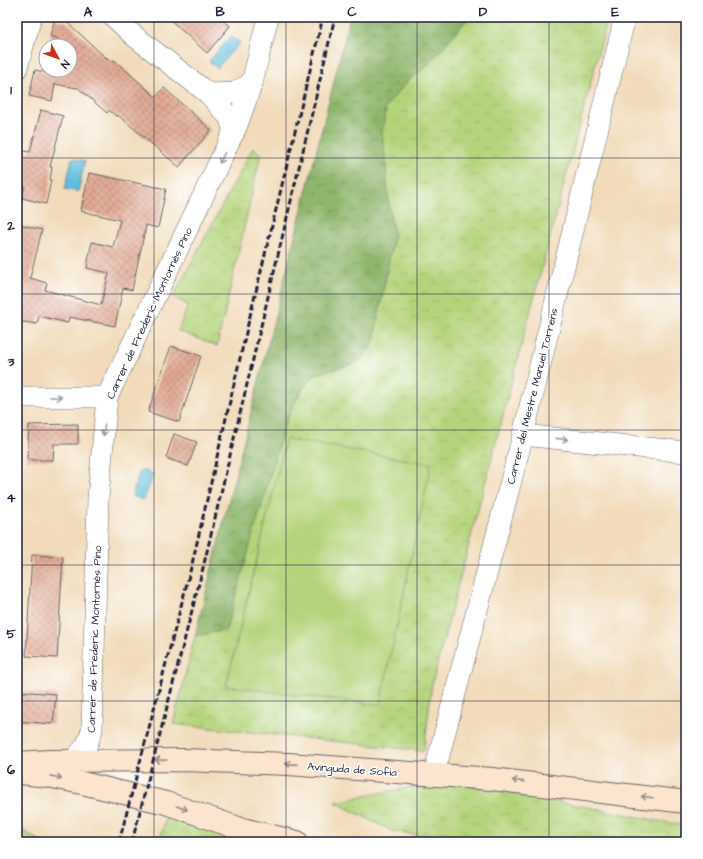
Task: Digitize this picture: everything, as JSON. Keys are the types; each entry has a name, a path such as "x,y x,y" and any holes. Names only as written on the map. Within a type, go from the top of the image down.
{"street":[{"path":"17,68 31,17"},
{"path":"114,17 133,35 208,94 230,118 234,133"},
{"name":"Carrer de Frederic Montornés Pino","path":"74,760 87,745 92,730 98,498 107,397 234,133 252,83 268,17"},
{"name":"Carrer del Mestre Manuel Torrens","path":"434,774 523,434 625,17"},
{"path":"208,94 234,93 252,83"},
{"path":"17,397 107,397"},
{"path":"523,434 686,452"},
{"name":"Avinguda de Sofia","path":"17,763 74,760 184,760 232,762 434,774 529,783 686,802"},
{"path":"17,773 48,776 82,782 166,803 238,828 297,842"}],"green space":[{"path":"350,17 469,17 425,68 410,79 386,106 382,134 389,206 394,235 373,344 361,359 353,364 317,374 304,386 294,403 283,430 226,631 195,636"},
{"path":"469,17 608,17 432,684 424,751 173,724 195,636 226,630 283,430 294,403 310,379 317,374 353,364 361,359 373,344 394,235 389,206 382,134 386,106 410,79 425,68"},
{"path":"253,148 261,154 217,346 178,331 188,305 173,297"},
{"path":"286,439 431,464 380,705 226,686"},
{"path":"445,780 686,826 686,842 459,842 392,831 335,802"},
{"path":"166,817 268,842 159,842"},
{"path":"17,826 41,842 17,842"}],"water":[{"path":"231,36 240,43 217,68 209,61"},
{"path":"72,158 85,161 78,192 65,189"},
{"path":"140,470 153,474 144,500 132,496"}],"building":[{"path":"167,17 220,17 230,26 207,53"},
{"path":"55,19 67,22 105,57 112,61 114,60 156,97 164,88 211,130 179,167 118,115 117,117 109,110 107,113 77,87 55,84 52,101 29,96 35,70 38,71 38,78 78,78 78,38 55,38 50,36"},
{"path":"41,110 63,116 50,167 52,167 51,180 46,204 22,198 25,186 20,184 23,172 17,171 17,150 30,152"},
{"path":"89,173 166,189 158,228 146,225 132,290 123,288 115,326 69,317 68,323 39,316 37,324 17,321 17,224 42,230 30,278 47,283 45,290 101,305 109,273 87,268 92,242 113,247 120,220 81,211"},
{"path":"171,346 201,356 179,422 148,412"},
{"path":"78,424 78,444 54,444 53,460 27,460 29,425"},
{"path":"174,434 197,442 188,466 166,458"},
{"path":"32,555 63,557 57,658 26,656"},
{"path":"17,691 56,694 53,724 17,721"}],"railway":[{"path":"119,842 192,564 248,324 323,17"},
{"path":"132,842 203,568 335,17"}]}
